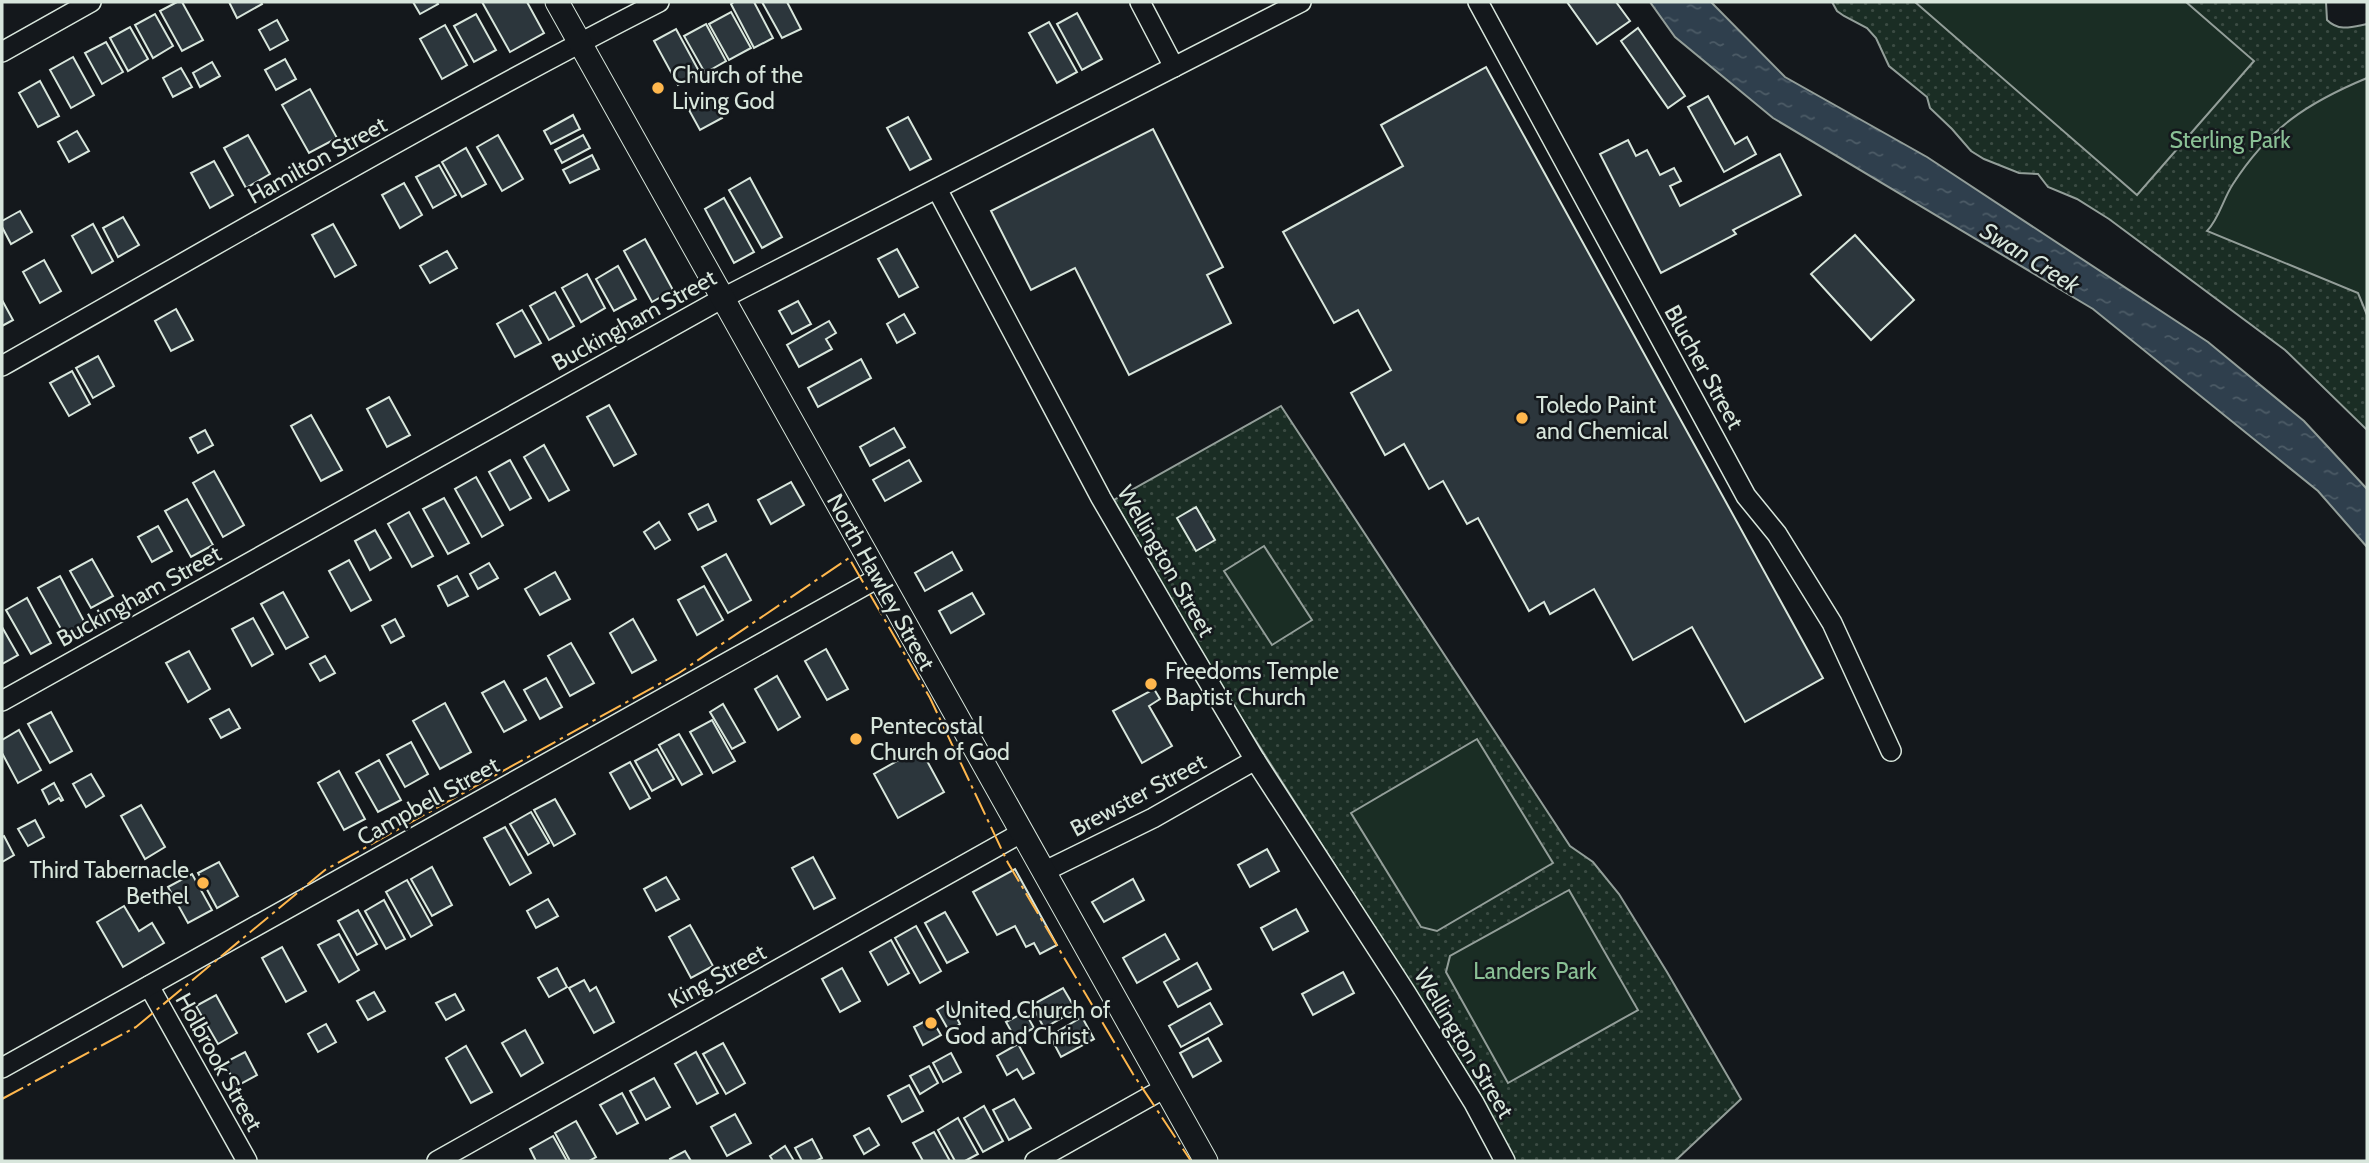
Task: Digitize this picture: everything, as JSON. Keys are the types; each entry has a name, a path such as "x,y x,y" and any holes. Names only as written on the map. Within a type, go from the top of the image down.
{"street":[{"path":"2,52 91,2"},
{"name":"North Hawley Street","path":"557,2 1206,1161"},
{"name":"Hamilton Street","path":"2,366 580,42 659,2"},
{"path":"1140,2 1174,67"},
{"name":"Buckingham Street","path":"2,701 723,298 1301,2"},
{"name":"Blucher Street","path":"1478,2 1746,496 1777,534 1832,623 1891,751"},
{"name":"Wellington Street","path":"937,189 1101,498 1255,760 1474,1102 1505,1161"},
{"name":"Campbell Street","path":"2,1068 878,578"},
{"name":"Brewster Street","path":"1043,872 1153,818 1255,760"},
{"name":"King Street","path":"437,1161 1021,833"},
{"name":"Holbrook Street","path":"149,986 247,1161"},
{"path":"1035,1161 1165,1087"}],"green space":[{"name":"Sterling Park","path":"1832,2 2326,2 2327,20 2332,24 2346,28 2367,24 2367,430 2285,350 2109,219 2077,199 2048,187 2038,174 2019,173 1971,151 1930,108 1927,97 1889,66 1876,38 1867,28 1837,11"},
{"path":"1915,2 2186,2 2254,61 2137,195"},
{"path":"2367,78 2367,315 2358,293 2207,231 2215,221 2233,184 2275,132 2326,97"},
{"name":"Landers Park","path":"1281,406 1570,846 1593,862 1619,894 1741,1099 1675,1161 1512,1161 1479,1092 1207,664 1114,500"},
{"path":"1264,546 1312,620 1272,645 1224,571"},
{"path":"1477,739 1553,863 1437,931 1421,927 1351,813"},
{"path":"1569,890 1638,1010 1508,1083 1446,972 1450,956"}],"water":[{"name":"Swan Creek","path":"1650,2 1711,2 1785,77 1927,157 2208,342 2304,421 2367,489 2367,547 2318,491 2093,309 1773,118 1675,37"}],"building":[{"path":"182,2 203,40 182,51 160,11"},
{"path":"229,2 261,2 262,4 237,18"},
{"path":"413,2 437,2 438,4 420,14"},
{"path":"482,2 527,2 544,33 510,52"},
{"path":"754,2 773,38 754,48 731,4"},
{"path":"762,2 787,2 801,29 782,38"},
{"path":"1567,2 1616,2 1630,21 1597,44"},
{"path":"731,12 751,48 729,60 709,24"},
{"path":"1077,13 1102,59 1082,70 1057,24"},
{"path":"155,14 173,46 153,58 135,25"},
{"path":"476,14 496,50 474,62 454,26"},
{"path":"277,20 288,40 270,50 259,30"},
{"path":"1049,22 1077,72 1057,83 1029,33"},
{"path":"706,24 726,61 705,73 684,36"},
{"path":"445,25 467,65 442,79 420,39"},
{"path":"130,27 148,59 128,71 110,38"},
{"path":"1638,28 1685,96 1668,108 1621,41"},
{"path":"676,29 700,73 678,85 654,41"},
{"path":"106,42 123,72 102,84 85,53"},
{"path":"73,57 94,95 71,108 50,70"},
{"path":"285,59 296,79 276,90 265,70"},
{"path":"212,62 220,76 200,87 193,73"},
{"name":"Toledo Paint and Chemical","path":"1486,67 1823,678 1745,722 1692,627 1633,660 1594,589 1550,614 1544,602 1529,611 1478,518 1467,524 1443,481 1429,489 1404,444 1385,455 1351,393 1391,370 1358,310 1334,323 1283,232 1403,166 1381,125"},
{"path":"181,68 192,87 173,97 163,78"},
{"path":"40,81 59,116 38,127 19,93"},
{"path":"310,89 337,138 309,153 282,105"},
{"path":"1708,96 1735,144 1747,137 1756,154 1724,172 1688,107"},
{"path":"711,98 722,118 700,130 689,110"},
{"path":"573,115 580,129 551,144 544,131"},
{"path":"908,117 931,159 910,170 887,128"},
{"path":"1153,129 1223,267 1207,275 1231,323 1129,375 1075,268 1031,290 991,211"},
{"path":"77,131 89,151 69,162 58,142"},
{"path":"248,135 270,174 246,188 224,148"},
{"path":"498,135 523,179 502,191 477,147"},
{"path":"583,135 590,148 562,163 555,150"},
{"path":"1628,140 1636,156 1647,150 1660,175 1674,168 1681,181 1670,186 1680,206 1780,154 1801,195 1733,230 1736,234 1661,273 1600,154"},
{"path":"466,148 486,184 462,197 442,162"},
{"path":"592,155 599,169 570,183 563,170"},
{"path":"214,161 233,195 210,208 191,173"},
{"path":"439,165 456,195 433,208 416,177"},
{"path":"750,178 782,237 762,248 729,190"},
{"path":"404,183 422,215 400,228 382,195"},
{"path":"724,198 754,252 734,263 705,209"},
{"path":"20,211 32,232 11,244 2,227 2,221"},
{"path":"123,217 139,245 118,257 103,228"},
{"path":"93,224 113,261 92,273 72,236"},
{"path":"333,224 356,265 335,277 312,235"},
{"path":"1855,235 1914,300 1871,340 1811,274"},
{"path":"645,239 673,290 652,302 624,251"},
{"path":"897,249 918,287 899,297 878,259"},
{"path":"447,251 457,268 430,283 420,266"},
{"path":"44,260 61,291 40,303 23,272"},
{"path":"618,266 636,299 614,311 596,279"},
{"path":"587,274 605,308 581,322 562,288"},
{"path":"555,292 574,326 549,340 530,306"},
{"path":"2,300 13,320 2,326"},
{"path":"798,301 811,324 792,334 779,311"},
{"path":"176,309 193,340 171,351 155,321"},
{"path":"522,310 541,343 515,357 497,324"},
{"path":"904,314 915,333 897,343 887,324"},
{"path":"829,321 836,333 826,339 832,349 799,367 787,345"},
{"path":"98,356 114,386 93,398 76,368"},
{"path":"861,359 871,378 818,407 808,388"},
{"path":"72,371 90,404 69,416 50,383"},
{"path":"389,397 410,435 387,447 367,409"},
{"path":"609,405 636,454 614,466 587,417"},
{"path":"311,415 342,470 321,481 291,426"},
{"path":"894,428 905,447 870,466 860,447"},
{"path":"205,430 213,445 198,453 190,438"},
{"path":"544,445 569,490 549,501 524,457"},
{"path":"510,460 531,498 510,510 489,472"},
{"path":"909,460 921,481 885,501 873,480"},
{"path":"214,471 244,525 223,537 193,483"},
{"path":"476,477 503,525 482,537 455,489"},
{"path":"791,482 804,505 771,524 758,500"},
{"path":"444,498 469,543 448,554 423,509"},
{"path":"187,499 213,545 191,557 165,511"},
{"path":"708,504 716,521 698,530 689,514"},
{"path":"1196,507 1215,540 1196,551 1177,518"},
{"path":"409,512 433,556 412,567 388,524"},
{"path":"659,522 670,540 655,549 644,532"},
{"path":"158,526 172,551 152,562 138,537"},
{"path":"375,530 391,558 370,570 355,541"},
{"path":"952,552 962,570 925,591 915,573"},
{"path":"726,554 751,600 728,613 702,567"},
{"path":"92,559 113,596 91,608 70,571"},
{"path":"349,560 371,600 351,611 329,571"},
{"path":"489,563 498,578 478,589 470,574"},
{"path":"555,572 570,599 540,615 525,589"},
{"path":"60,576 86,625 65,636 38,588"},
{"path":"457,576 468,596 448,606 438,586"},
{"path":"704,586 723,620 697,635 678,600"},
{"path":"283,592 308,637 286,649 261,604"},
{"path":"972,593 984,614 951,633 939,611"},
{"path":"27,598 51,643 31,654 6,610"},
{"path":"253,618 273,654 252,666 232,629"},
{"path":"395,619 404,636 391,643 382,626"},
{"path":"633,619 656,660 632,673 610,633"},
{"path":"2,627 18,655 2,664"},
{"path":"571,643 594,683 570,696 548,656"},
{"path":"826,649 848,689 827,700 805,661"},
{"path":"189,651 210,689 188,702 166,663"},
{"path":"325,656 335,673 320,681 310,664"},
{"path":"777,676 800,717 778,730 755,689"},
{"path":"546,678 562,707 540,719 524,690"},
{"path":"504,681 526,720 504,732 482,693"},
{"path":"1154,689 1160,699 1149,706 1172,746 1142,763 1113,711"},
{"path":"445,703 471,752 440,769 413,721"},
{"path":"723,704 745,742 732,749 710,712"},
{"path":"229,709 240,728 221,738 210,719"},
{"path":"51,712 72,751 50,763 28,724"},
{"path":"712,720 735,761 713,773 690,732"},
{"path":"19,730 41,770 18,783 2,753 2,740"},
{"path":"679,734 702,774 682,785 659,745"},
{"path":"411,742 428,774 405,787 387,755"},
{"path":"920,748 944,792 898,818 874,774"},
{"path":"657,749 674,779 652,791 635,761"},
{"path":"379,760 401,800 378,812 356,773"},
{"path":"630,762 650,798 630,809 610,773"},
{"path":"339,771 365,819 344,830 318,783"},
{"path":"91,774 104,796 86,807 73,784"},
{"path":"54,783 63,800 59,798 49,804 42,790"},
{"path":"555,799 575,834 554,846 534,810"},
{"path":"141,805 165,847 145,859 121,816"},
{"path":"531,812 549,843 528,855 510,824"},
{"path":"35,820 44,837 28,846 18,829"},
{"path":"505,827 531,873 510,885 484,838"},
{"path":"4,836 14,855 2,862 2,837"},
{"path":"1267,849 1279,871 1250,887 1238,865"},
{"path":"813,857 835,898 814,909 792,868"},
{"path":"219,862 238,896 217,908 198,873"},
{"path":"432,867 452,905 432,916 411,879"},
{"path":"1015,869 1057,945 1040,954 1034,943 1026,947 1015,926 997,935 973,892"},
{"path":"192,874 212,910 188,923 168,887"},
{"path":"666,877 679,899 656,911 644,889"},
{"path":"1133,879 1144,900 1104,922 1092,902"},
{"path":"407,880 432,925 411,937 386,892"},
{"path":"548,899 558,916 536,928 527,911"},
{"path":"384,900 405,939 386,949 365,911"},
{"path":"124,906 139,931 152,923 164,943 123,967 97,922"},
{"path":"1296,909 1308,931 1273,950 1261,928"},
{"path":"358,910 377,944 357,955 338,921"},
{"path":"945,912 968,952 947,963 925,923"},
{"path":"690,925 713,966 691,978 669,937"},
{"path":"916,926 941,971 920,983 895,938"},
{"path":"339,934 359,970 339,982 318,945"},
{"path":"1165,934 1179,959 1137,983 1123,958"},
{"path":"891,940 909,973 888,985 870,952"},
{"path":"282,947 306,991 286,1002 262,958"},
{"path":"1197,963 1211,989 1178,1007 1164,982"},
{"path":"557,968 567,987 549,997 538,978"},
{"path":"842,968 860,1001 840,1012 822,979"},
{"path":"1343,972 1354,993 1313,1015 1302,994"},
{"path":"584,980 590,991 596,987 614,1022 594,1033 569,988"},
{"path":"1063,988 1076,1010 1044,1028 1032,1005"},
{"path":"374,992 385,1011 368,1020 357,1001"},
{"path":"455,994 464,1010 446,1020 436,1003"},
{"path":"216,995 237,1033 218,1044 196,1006"},
{"path":"949,1003 960,1024 949,1031 937,1010"},
{"path":"1210,1003 1222,1024 1181,1047 1169,1026"},
{"path":"1025,1012 1034,1028 1015,1038 1006,1022"},
{"path":"1082,1017 1094,1039 1061,1057 1050,1036"},
{"path":"931,1018 941,1035 923,1045 914,1027"},
{"path":"326,1024 336,1042 318,1052 308,1034"},
{"path":"525,1030 543,1063 521,1076 502,1043"},
{"path":"1208,1038 1221,1061 1193,1077 1180,1053"},
{"path":"723,1043 745,1083 726,1094 703,1054"},
{"path":"1018,1044 1034,1073 1023,1079 1017,1069 1007,1075 997,1056"},
{"path":"466,1046 492,1092 471,1103 446,1058"},
{"path":"245,1052 257,1075 237,1086 224,1063"},
{"path":"696,1052 718,1093 697,1104 675,1064"},
{"path":"951,1053 961,1072 943,1082 933,1063"},
{"path":"929,1066 938,1083 920,1094 910,1076"},
{"path":"654,1078 670,1107 646,1120 630,1091"},
{"path":"909,1085 923,1111 902,1122 888,1096"},
{"path":"622,1093 638,1123 617,1134 600,1105"},
{"path":"1014,1099 1031,1128 1009,1140 993,1110"},
{"path":"984,1106 1003,1141 983,1152 964,1118"},
{"path":"735,1114 751,1143 727,1156 711,1127"},
{"path":"958,1118 978,1154 965,1161 955,1161 938,1130"},
{"path":"576,1121 596,1157 589,1161 570,1161 555,1133"},
{"path":"869,1128 879,1145 864,1154 854,1136"},
{"path":"934,1132 950,1161 923,1161 913,1143"},
{"path":"553,1136 567,1161 536,1161 530,1149"},
{"path":"812,1139 822,1158 802,1161 795,1148"},
{"path":"785,1146 794,1161 773,1161 770,1156"},
{"path":"685,1151 691,1161 671,1161 670,1159"}],"power":[{"path":"2,1099 136,1027 325,870 679,673 849,558 930,698 1008,863 1133,1074 1191,1161"}],"place":[{"name":"Church of the Living God","path":"658,88"},
{"name":"Toledo Paint and Chemical","path":"1522,418"},
{"name":"Freedoms Temple Baptist Church","path":"1151,684"},
{"name":"Pentecostal Church of God","path":"856,739"},
{"name":"Third Tabernacle Bethel","path":"203,883"},
{"name":"United Church of God and Christ","path":"931,1023"}]}
